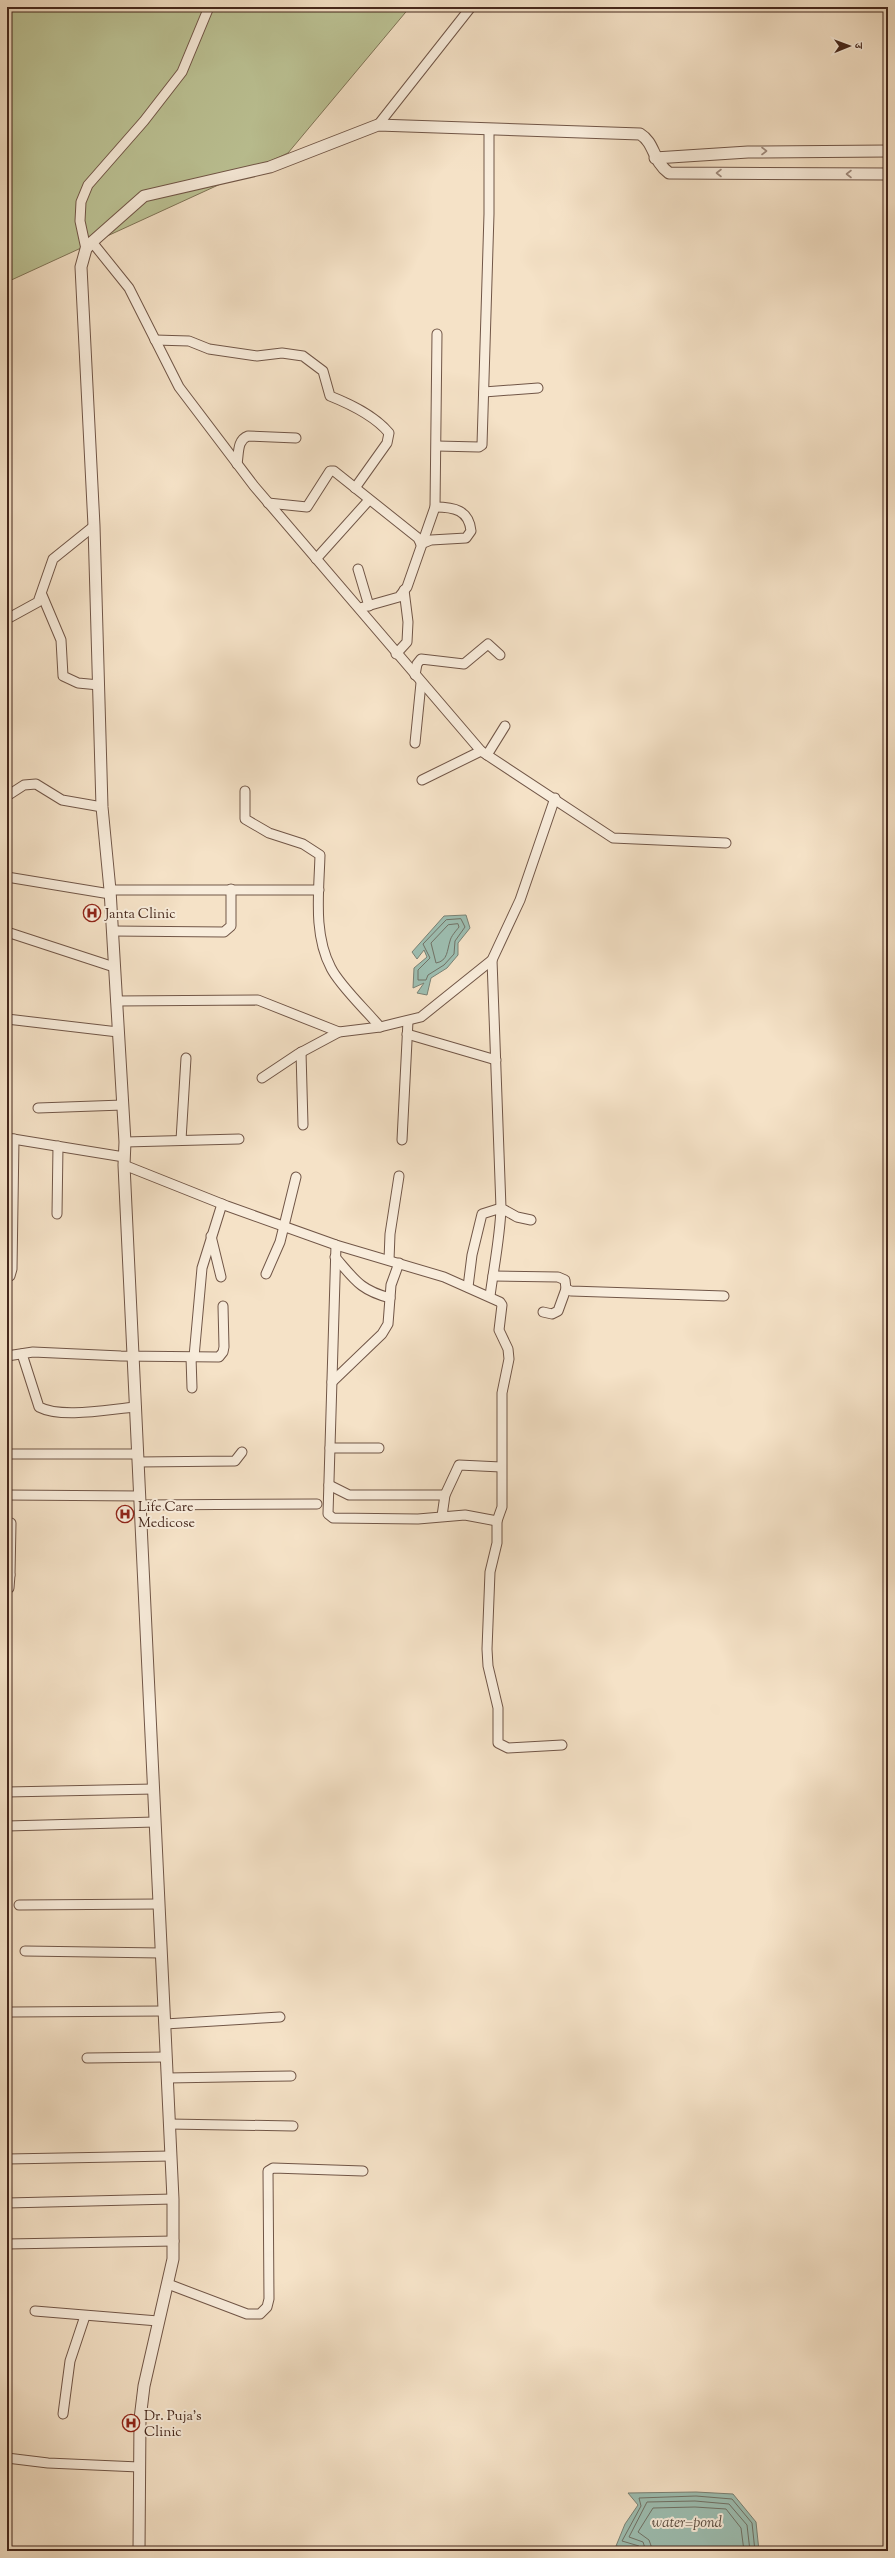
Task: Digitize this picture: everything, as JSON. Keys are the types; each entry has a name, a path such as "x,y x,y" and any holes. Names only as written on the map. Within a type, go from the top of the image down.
{"street":[{"path":"378,125 471,7"},
{"path":"208,8 182,72 144,121 88,186 81,202 80,221 89,245 129,288 179,387 237,464 268,503 360,608 396,654 484,753 555,798 578,816 614,838 726,842"},
{"path":"139,2551 139,2467 142,2400 158,2322 168,2284 174,2241 174,2198 169,2124 133,1356 124,1161 125,1142 110,892 102,807 94,526 81,267 89,245 144,196 270,167 378,125 640,134 647,138 660,166 669,173 888,174"},
{"path":"437,446 458,448 481,446 489,214 489,129"},
{"path":"655,158 748,152 888,151"},
{"path":"360,608 399,597 404,590 435,507 437,446 437,334"},
{"path":"155,340 189,341 209,349 257,356 282,353 303,356 320,367 330,396 349,402 383,426 389,433 387,443 355,488"},
{"path":"484,392 538,388"},
{"path":"237,464 240,442 243,438 248,436 296,438"},
{"path":"268,503 307,507 330,471 334,471 421,544"},
{"path":"316,559 369,500"},
{"path":"421,544 431,540 466,538 471,531 466,515 458,509 435,507"},
{"path":"7,619 32,607 42,595 53,559 94,526"},
{"path":"358,569 369,606"},
{"path":"396,654 407,642 408,622 404,590"},
{"path":"42,595 61,640 63,676 78,683 99,685"},
{"path":"415,675 417,664 421,659 464,664 488,644 500,655"},
{"path":"415,743 422,683"},
{"path":"422,780 484,753 505,726"},
{"path":"7,796 24,785 36,784 62,800 102,807"},
{"path":"245,791 246,818 269,833 303,844 320,855 318,915 322,948 329,964 380,1027"},
{"path":"262,1078 301,1052 339,1032 408,1022 421,1017 492,960 520,900 555,798"},
{"path":"7,877 110,892 231,889 319,890"},
{"path":"112,931 224,932 231,926 232,921 231,889"},
{"path":"7,932 114,967"},
{"path":"490,1296 496,1244 500,1233 501,1208 492,960"},
{"path":"116,1001 258,1000 339,1032"},
{"path":"7,1019 118,1032"},
{"path":"402,1140 408,1022"},
{"path":"407,1034 496,1060"},
{"path":"301,1052 303,1125"},
{"path":"181,1140 186,1058"},
{"path":"38,1108 123,1105"},
{"path":"10,1276 12,1269 10,1139 58,1146 124,1161 222,1204 284,1227 336,1245 399,1263 498,1299 502,1305 499,1330 508,1349 510,1359 502,1392 502,1507 497,1521 497,1543 490,1572 487,1649 488,1666 498,1708 498,1743 508,1748 562,1745"},
{"path":"125,1142 239,1139"},
{"path":"57,1214 58,1146"},
{"path":"389,1260 390,1234 399,1176"},
{"path":"266,1274 284,1227 296,1177"},
{"path":"192,1388 193,1357 202,1268 222,1204"},
{"path":"468,1287 472,1255 482,1214 501,1208 517,1217 531,1220"},
{"path":"211,1236 221,1277"},
{"path":"336,1245 328,1514 333,1518 418,1519 471,1515 497,1521"},
{"path":"335,1257 356,1283 367,1291 390,1298"},
{"path":"332,1382 382,1334 388,1324 393,1278 399,1263"},
{"path":"492,1276 558,1277 565,1280 566,1289 558,1311 552,1314 543,1312"},
{"path":"566,1289 584,1292 724,1296"},
{"path":"7,1356 49,1352 216,1358 223,1352 223,1306"},
{"path":"22,1354 39,1407 46,1410 59,1412 136,1407"},
{"path":"330,1448 379,1448"},
{"path":"7,1454 235,1462 242,1452"},
{"path":"442,1516 445,1495 459,1465 501,1467"},
{"path":"329,1485 349,1495 445,1495"},
{"path":"7,1495 317,1504"},
{"path":"9,1588 8,1575 11,1523"},
{"path":"7,1792 154,1789"},
{"path":"7,1826 155,1822"},
{"path":"19,1905 159,1904"},
{"path":"25,1951 161,1953"},
{"path":"12,2012 164,2011"},
{"path":"165,2024 280,2016"},
{"path":"87,2058 166,2057"},
{"path":"167,2078 291,2076"},
{"path":"169,2124 293,2126"},
{"path":"7,2159 171,2156"},
{"path":"168,2284 247,2314 260,2314 267,2307 269,2299 268,2171 273,2168 363,2172"},
{"path":"7,2203 174,2198"},
{"path":"7,2244 174,2241"},
{"path":"35,2311 158,2322"},
{"path":"63,2414 70,2361 85,2316"},
{"path":"7,2458 42,2462 139,2467"}],"green space":[{"path":"7,7 410,7 288,153 7,282"}],"water":[{"path":"466,915 470,928 458,943 458,955 447,968 431,978 427,995 417,993 424,983 413,988 414,968 427,957 424,950 417,959 412,952 444,916"},
{"name":"water=pond","path":"696,2492 733,2494 756,2522 759,2551 642,2551 616,2546 625,2524 638,2505 628,2493"}],"place":[{"name":"Janta Clinic","path":"92,913"},
{"name":"Life Care Medicose","path":"125,1514"},
{"name":"Dr. Puja's Clinic","path":"131,2423"}]}
